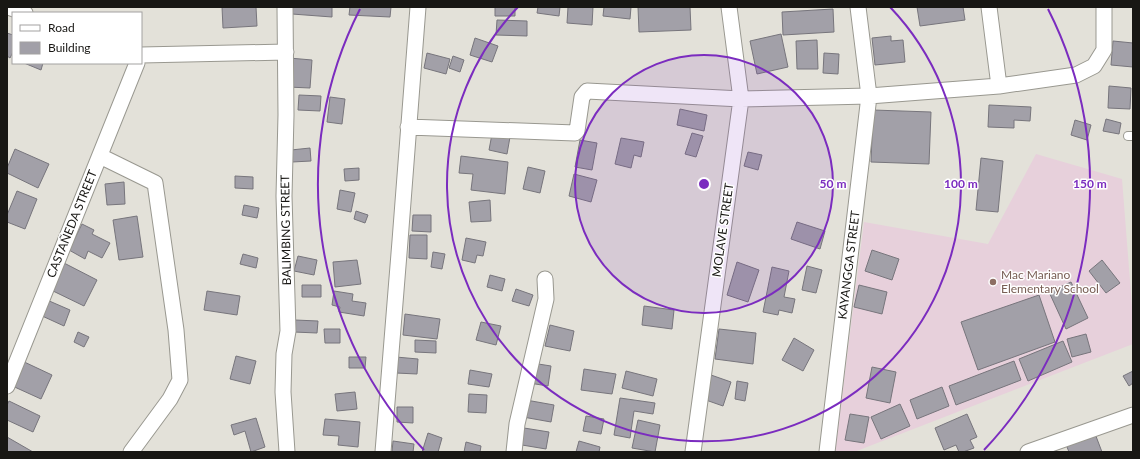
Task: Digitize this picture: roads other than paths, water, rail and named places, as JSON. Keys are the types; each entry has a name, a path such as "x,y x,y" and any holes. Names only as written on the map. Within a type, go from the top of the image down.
{"street":[{"path":"8,7 22,12"},
{"name":"BALIMBING STREET","path":"285,7 286,52 284,196 288,331 284,354 282,392 287,452"},
{"path":"383,452 395,322 408,127 418,7"},
{"name":"MOLAVE STREET","path":"693,452 741,99 729,7"},
{"name":"KAYANGGA STREET","path":"827,452 869,96 858,7"},
{"path":"989,7 999,86"},
{"path":"408,127 575,133 577,131 582,96 587,91 741,99 869,96 999,86 1076,75 1094,66 1104,50 1104,7"},
{"path":"142,55 286,52"},
{"name":"CASTAÑEDA STREET","path":"7,386 137,64"},
{"path":"100,156 155,183 176,330 180,380 170,398 131,452"},
{"path":"514,452 517,424 546,299 545,279"},
{"path":"1028,452 1133,415"}],"place":[{"name":"Mac Mariano Elementary School","path":"993,282"}]}
